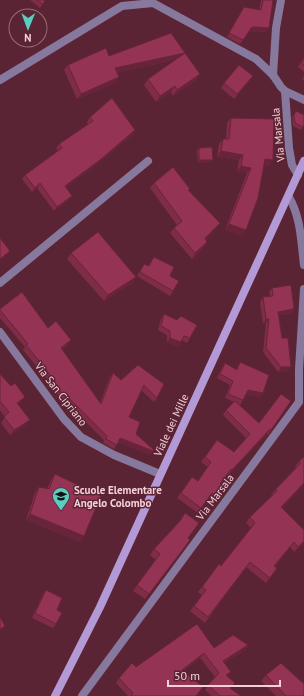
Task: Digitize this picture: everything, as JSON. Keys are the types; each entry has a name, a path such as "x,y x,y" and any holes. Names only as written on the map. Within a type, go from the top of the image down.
{"main road":[{"name":"Viale dei Mille","path":"55,696 100,607 304,161"}],"street":[{"path":"273,75 276,28 282,0"},
{"path":"0,80 122,6 155,2 256,59 273,75 285,91 304,100"},
{"name":"Via Marsala","path":"285,91 288,148 292,165 298,175"},
{"path":"0,283 148,161"},
{"path":"288,197 300,222 304,265"},
{"name":"Via Marsala","path":"82,696 299,402 299,369 304,289"},
{"name":"Via San Cipriano","path":"0,332 64,419 81,437 114,455 160,474"}],"building":[{"path":"37,0 45,0 43,4"},
{"path":"263,0 273,0 269,28 252,27 243,40 229,33 244,7 261,10"},
{"path":"171,33 185,53 115,68 119,77 81,94 68,65 106,48 109,56"},
{"path":"185,53 200,74 177,90 175,86 160,96 148,79"},
{"path":"304,58 304,65 301,63"},
{"path":"239,65 253,76 237,94 224,83"},
{"path":"112,98 135,130 100,160 65,186 72,196 57,207 40,183 35,188 25,175 62,148 59,144 93,121 90,117"},
{"path":"296,111 304,115 303,127 295,123 294,115"},
{"path":"231,118 274,119 273,160 265,159 258,198 246,230 229,224 251,168 241,166 243,155 221,151 223,139 229,139"},
{"path":"212,147 213,160 199,160 199,148"},
{"path":"173,167 190,189 188,190 220,223 205,238 207,242 195,253 174,228 182,221 154,183"},
{"path":"98,232 136,277 108,295 71,253"},
{"path":"0,238 10,251 0,259"},
{"path":"154,257 174,267 170,276 179,281 173,291 140,272 144,264 149,266"},
{"path":"291,285 294,309 278,312 282,338 288,338 291,367 281,367 266,348 269,319 266,319 263,297 273,296 272,288"},
{"path":"22,292 48,328 56,321 71,340 61,348 101,404 113,373 121,380 138,365 164,384 157,398 144,385 129,417 140,422 136,434 154,450 153,451 120,438 117,445 106,439 107,436 65,394 63,395 51,378 52,377 26,345 28,344 0,310"},
{"path":"164,314 177,320 181,316 197,325 190,338 184,336 181,342 170,338 170,331 161,326"},
{"path":"240,362 269,375 263,393 248,390 243,400 228,394 233,381 220,374 225,363 237,370"},
{"path":"0,374 11,386 15,383 25,397 17,403 30,420 14,430 4,417 9,412 0,401"},
{"path":"281,394 291,401 271,430 270,429 232,470 231,469 220,484 223,486 217,496 212,493 201,508 181,493 192,477 198,481 211,462 205,457 217,440 234,452 250,434 226,410 235,401 259,423"},
{"path":"304,457 304,483 281,507 304,530 304,541 298,547 294,542 274,566 277,568 270,578 250,562 208,617 194,606 206,590 202,587 219,564 221,566 255,523 250,517 277,491 275,490 301,463 299,461"},
{"name":"Scuole Elementare Angelo Colombo","path":"55,474 101,496 84,536 30,514 39,487 49,489"},
{"path":"185,513 199,523 188,538 190,540 149,594 137,585 160,554 154,549 180,521"},
{"path":"46,590 62,598 57,610 62,613 56,624 35,613"},
{"path":"0,617 5,626 0,629"},
{"path":"197,624 214,648 233,635 248,645 223,661 231,672 226,675 235,683 230,688 241,696 220,696 208,685 219,673 204,653 182,670 203,687 196,696 131,696 133,693 119,678 132,663 136,667"},
{"path":"281,663 304,684 304,696 286,696 266,675"}],"place":[{"name":"Scuole Elementare Angelo Colombo","path":"61,511"}]}
